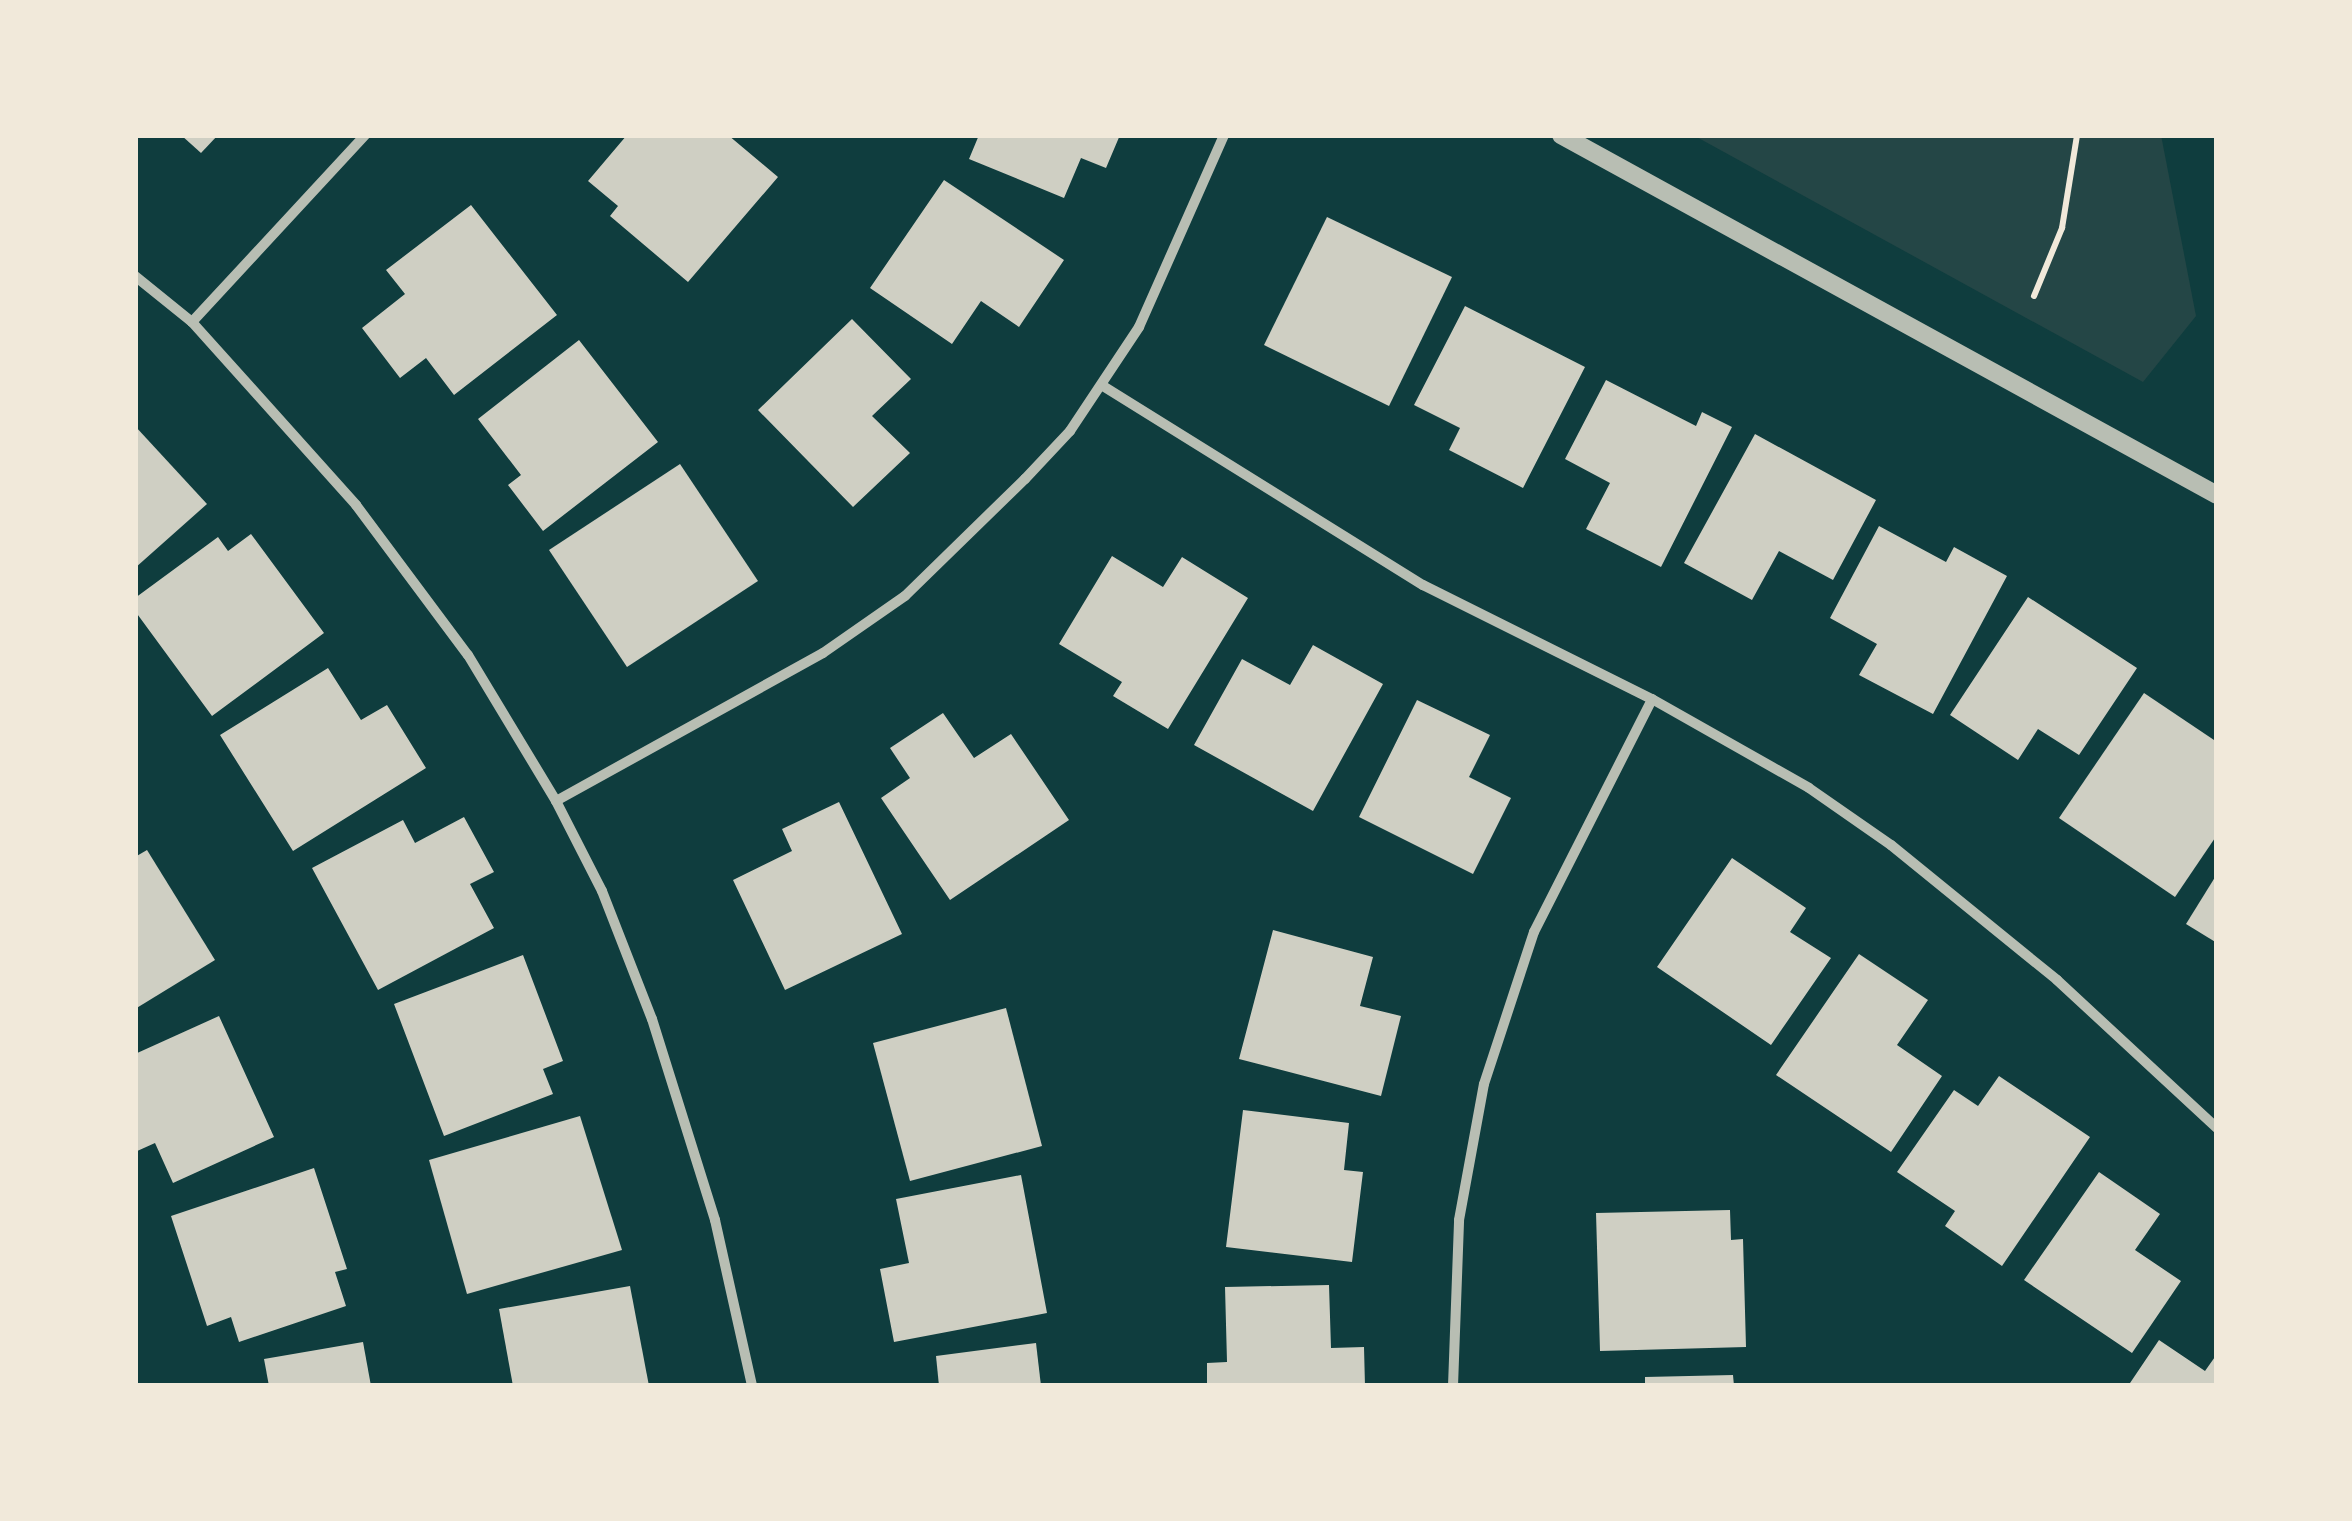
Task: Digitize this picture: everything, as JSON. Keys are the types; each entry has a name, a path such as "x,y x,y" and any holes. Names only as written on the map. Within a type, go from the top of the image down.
{"street":[{"path":"192,322 365,135"},
{"path":"556,801 738,705 904,596 1025,479 1104,386 1181,243 1224,135"},
{"path":"1561,135 2217,496"},
{"path":"135,276 192,322 356,505 417,584 556,801 602,891 652,1019 715,1220 752,1386"},
{"path":"1104,386 1423,585 1652,699 1809,788 1891,845 2057,980 2217,1128"},
{"path":"1453,1386 1459,1220 1498,1037 1534,932 1652,699"}],"path":[{"path":"2034,296 2062,228 2077,135"}],"shaded area":[{"path":"1693,135 2161,135 2196,316 2143,382"}],"building":[{"path":"181,135 218,135 201,153"},
{"path":"627,135 728,135 778,177 688,282 610,216 618,206 588,181"},
{"path":"979,135 1120,135 1106,168 1081,158 1064,198 969,159"},
{"path":"944,180 1064,260 1019,327 981,301 952,344 870,288"},
{"path":"471,205 557,315 454,395 426,358 400,378 362,328 405,294 386,270"},
{"path":"1327,217 1452,277 1389,406 1264,345"},
{"path":"1465,306 1585,367 1523,488 1449,450 1460,428 1414,405"},
{"path":"852,319 911,379 872,416 910,453 853,507 758,410"},
{"path":"579,340 658,442 543,531 508,485 521,475 478,419"},
{"path":"1606,380 1696,426 1702,412 1732,427 1661,567 1586,529 1610,483 1565,459"},
{"path":"135,426 207,504 135,568"},
{"path":"1755,434 1876,500 1833,580 1779,551 1752,600 1684,563"},
{"path":"680,464 758,581 627,667 549,550"},
{"path":"1879,526 1946,562 1954,547 2007,576 1933,714 1859,675 1877,644 1830,618"},
{"path":"251,534 324,633 212,716 135,611 135,598 218,537 228,551"},
{"path":"1112,556 1163,587 1182,557 1248,598 1168,729 1113,696 1122,682 1059,644"},
{"path":"2028,597 2137,668 2079,755 2038,729 2018,760 1950,715"},
{"path":"1313,645 1383,684 1313,811 1194,745 1242,659 1290,685"},
{"path":"328,668 361,720 387,705 426,768 293,851 220,735"},
{"path":"2144,693 2217,742 2217,835 2175,897 2059,818"},
{"path":"1417,700 1490,735 1469,777 1511,798 1473,874 1359,817"},
{"path":"943,713 974,758 1011,734 1069,820 950,900 881,798 910,778 890,748"},
{"path":"839,802 902,934 785,990 733,880 792,851 782,829"},
{"path":"464,817 494,872 470,884 494,928 378,990 312,868 403,820 415,843"},
{"path":"147,850 215,960 135,1009 135,857"},
{"path":"1732,858 1806,908 1790,932 1831,958 1771,1045 1657,967"},
{"path":"2217,874 2217,943 2186,924"},
{"path":"1273,930 1373,957 1360,1006 1401,1016 1381,1096 1239,1059"},
{"path":"1859,954 1928,1000 1897,1045 1942,1076 1891,1152 1776,1075"},
{"path":"523,955 563,1061 543,1069 553,1094 444,1136 394,1004"},
{"path":"1006,1008 1042,1146 910,1181 873,1043"},
{"path":"219,1016 274,1137 173,1183 155,1143 135,1152 135,1054"},
{"path":"1999,1076 2090,1137 2002,1266 1945,1226 1955,1211 1897,1172 1954,1090 1978,1106"},
{"path":"1243,1110 1349,1123 1344,1170 1363,1172 1352,1262 1226,1247"},
{"path":"580,1116 622,1250 467,1294 429,1160"},
{"path":"314,1168 347,1269 335,1272 346,1306 239,1342 231,1317 207,1326 171,1216"},
{"path":"2099,1172 2160,1214 2135,1250 2181,1281 2132,1353 2024,1280"},
{"path":"1021,1175 1047,1313 894,1342 880,1269 909,1263 896,1199"},
{"path":"1730,1210 1731,1240 1743,1239 1746,1347 1600,1351 1596,1213"},
{"path":"1329,1285 1331,1348 1364,1347 1365,1386 1207,1386 1207,1363 1227,1362 1225,1287"},
{"path":"630,1286 649,1386 513,1386 499,1309"},
{"path":"2159,1340 2205,1371 2217,1354 2217,1386 2128,1386"},
{"path":"363,1342 371,1386 269,1386 264,1359"},
{"path":"1036,1343 1041,1386 939,1386 936,1356"},
{"path":"1733,1375 1734,1386 1645,1386 1645,1377"}]}
